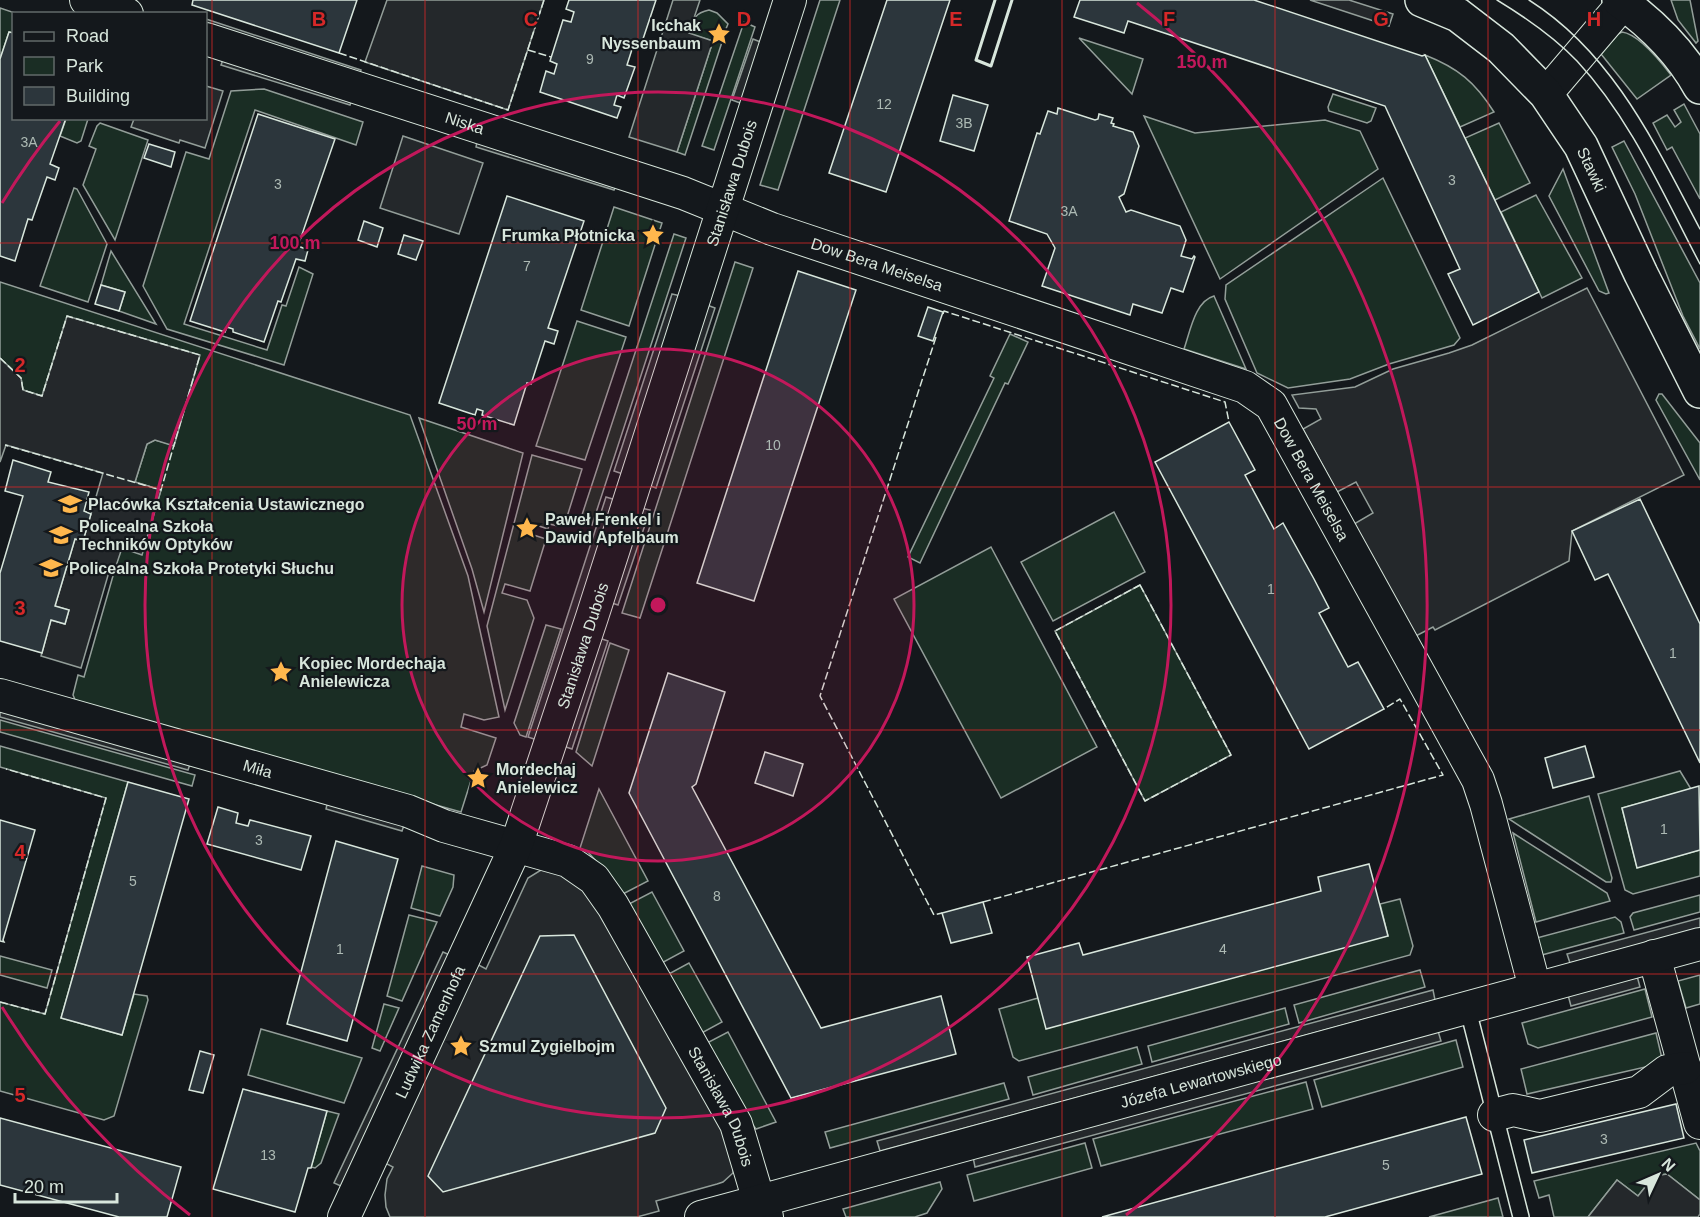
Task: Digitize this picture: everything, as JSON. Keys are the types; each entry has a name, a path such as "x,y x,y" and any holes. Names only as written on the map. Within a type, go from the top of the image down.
{"street":[{"path":"86,0 121,12"},
{"name":"Stanisława Dubois","path":"763,1209 736,1124 613,906 594,879 568,861 516,846 790,0"},
{"name":"Stawki","path":"1422,0 1458,15 1501,48 1546,94 1581,146 1641,274 1700,391"},
{"path":"1546,94 1623,1 1666,41 1686,65 1700,87"},
{"name":"Niska","path":"207,39 683,193 722,209"},
{"name":"Dow Bera Meiselsa","path":"722,209 772,229 1245,387 1271,405 1478,780 1535,988"},
{"name":"Miła","path":"0,695 408,811 444,826 516,846"},
{"name":"Ludwika Zamenhofa","path":"356,1209 516,846"},
{"name":"Józefa Lewartowskiego","path":"701,1217 763,1209 1467,1006 1700,944"},
{"path":"1654,956 1700,1124"},
{"path":"1494,1115 1513,1110 1540,1116 1639,1092 1667,1071 1685,1068"}],"lane":[{"path":"1467,1006 1521,1217"}],"green space":[{"path":"820,0 840,0 778,190 760,185"},
{"path":"1671,0 1690,0 1698,41 1696,43 1678,20"},
{"path":"0,8 12,12 12,33 9,32 0,59"},
{"path":"709,10 717,13 728,24 725,31 717,29 714,37 723,39 685,155 677,152 713,41 689,34 695,18 700,13"},
{"path":"744,22 755,27 714,150 702,146"},
{"path":"1622,32 1642,43 1671,75 1637,99 1601,54"},
{"path":"1079,38 1143,59 1132,94"},
{"path":"1425,55 1447,65 1465,77 1480,92 1494,112 1460,127"},
{"path":"264,89 363,122 356,145 255,110 184,324 267,350 282,305 286,306 299,267 313,274 284,365 167,329 143,286 186,152 209,159 231,91"},
{"path":"1333,94 1376,108 1371,121 1367,123 1329,111 1328,107"},
{"path":"1684,104 1700,134 1700,199 1672,147 1667,150 1653,123 1667,115 1675,127 1681,122 1674,110"},
{"path":"1144,116 1195,133 1325,120 1360,131 1378,169 1220,279"},
{"path":"66,120 88,120 81,141 77,143 60,136"},
{"path":"100,123 148,140 115,240 83,185 96,149 89,146"},
{"path":"1499,123 1530,183 1495,200 1465,138"},
{"path":"1624,141 1700,283 1700,349 1683,316 1635,194 1612,147"},
{"path":"1563,169 1609,293 1599,291 1549,196"},
{"path":"1383,178 1460,338 1454,345 1389,364 1350,379 1288,388 1257,373 1225,299 1226,285"},
{"path":"74,188 77,189 107,244 88,302 40,286"},
{"path":"1536,195 1582,278 1542,298 1501,212"},
{"path":"614,207 662,223 629,326 581,310"},
{"path":"674,234 686,238 592,525 580,521"},
{"path":"111,251 156,324 119,311 125,292 101,285"},
{"path":"735,262 753,268 640,618 622,613"},
{"path":"0,282 410,415 468,576 499,717 484,720 464,714 461,727 496,738 487,765 474,771 461,812 77,704 73,695 78,675 84,677 121,548 142,554 161,490 135,482 147,444 155,440 173,445 67,317 42,396 23,390 21,378 0,358"},
{"path":"1214,296 1246,369 1184,349 1198,310 1202,304"},
{"path":"577,321 626,337 585,460 536,446"},
{"path":"1010,334 1028,342 1008,384 1005,383 920,563 908,557 994,378 990,376"},
{"path":"1659,394 1662,394 1700,443 1700,480 1656,400"},
{"path":"419,418 523,453 484,612 472,569"},
{"path":"532,455 582,469 566,520 558,526 549,524 548,529 524,521 521,531 546,539 530,591 505,584 502,593 527,600 534,618 505,710 487,626"},
{"path":"1114,512 1145,572 1053,621 1021,562"},
{"path":"991,547 1097,747 1001,798 894,599"},
{"path":"1140,585 1231,755 1145,801 1055,631"},
{"path":"546,625 561,629 526,737 520,735 514,723"},
{"path":"610,643 629,650 592,766 576,752"},
{"path":"0,720 195,775 192,786 0,732"},
{"path":"0,746 128,782 61,1018 122,1035 134,994 147,996 148,1000 114,1116 104,1120 0,1091 0,1002 45,1014 106,798 0,767"},
{"path":"1680,771 1691,789 1622,808 1637,867 1700,850 1700,876 1633,894 1625,890 1598,794"},
{"path":"599,789 648,881 619,896 594,863 596,861 588,852 580,848"},
{"path":"1589,796 1612,878 1611,882 1606,882 1509,819"},
{"path":"1513,833 1607,893 1610,901 1536,922"},
{"path":"422,866 454,875 453,887 440,916 411,908"},
{"path":"652,892 684,951 658,965 627,905"},
{"path":"1700,895 1700,912 1634,930 1630,917 1633,913"},
{"path":"1400,899 1413,946 1410,955 1019,1061 1013,1057 999,1009 1038,998 1388,936 1380,904"},
{"path":"409,915 437,922 402,1001 387,996"},
{"path":"1615,917 1621,922 1624,933 1538,956 1533,939"},
{"path":"0,956 52,970 47,988 0,975"},
{"path":"689,963 722,1022 698,1035 665,976"},
{"path":"1420,970 1425,987 1299,1023 1294,1005"},
{"path":"1700,975 1700,1004 1686,1008 1678,981"},
{"path":"1645,989 1652,1017 1538,1048 1528,1044 1522,1023"},
{"path":"384,1004 399,1008 380,1051 372,1048"},
{"path":"1285,1008 1289,1024 1152,1062 1148,1046"},
{"path":"261,1029 362,1058 344,1103 248,1075"},
{"path":"728,1032 776,1122 756,1129 737,1104 705,1044"},
{"path":"1656,1033 1663,1063 1527,1094 1521,1069"},
{"path":"1456,1040 1463,1067 1322,1107 1314,1080"},
{"path":"1137,1047 1142,1064 1033,1095 1028,1077"},
{"path":"1306,1082 1313,1109 1101,1166 1093,1139"},
{"path":"1004,1083 1009,1099 830,1148 825,1132"},
{"path":"327,1111 339,1114 321,1163 315,1168 311,1167"},
{"path":"1085,1143 1092,1168 974,1201 967,1175"},
{"path":"1696,1143 1700,1151 1700,1200 1667,1174 1654,1176 1638,1196 1617,1180 1588,1217 1554,1217 1549,1195 1539,1198 1534,1181"},
{"path":"940,1182 942,1189 927,1213 915,1217 846,1217 843,1209"},
{"path":"1498,1198 1503,1217 1429,1217"}],"shaded area":[{"path":"387,0 544,0 508,110 365,62"},
{"path":"673,0 700,0 689,33 713,41 677,152 629,137"},
{"path":"1310,0 1349,0 1393,14 1389,26"},
{"path":"207,19 361,70 358,80 207,30"},
{"path":"753,39 763,43 743,104 732,100"},
{"path":"224,57 353,96 350,105 221,65"},
{"path":"207,86 223,91 205,148 180,140 179,143 131,127 134,120 207,120"},
{"path":"403,136 483,163 459,234 380,208"},
{"path":"478,137 618,181 614,190 476,147"},
{"path":"1587,288 1684,475 1572,531 1569,561 1435,630 1433,627 1414,637 1354,524 1373,513 1356,482 1337,492 1303,429 1321,419 1316,409 1299,408 1292,395 1355,387 1393,369 1472,345"},
{"path":"672,294 681,296 623,474 614,471"},
{"path":"707,305 715,308 656,488 648,485"},
{"path":"67,316 200,355 174,446 155,440 147,444 135,482 161,490 142,555 122,548 116,566 111,565 81,668 41,656 51,620 65,624 69,610 55,606 75,539 83,541 103,473 6,445 0,462 0,358 21,378 23,390 42,396"},
{"path":"606,497 616,500 537,740 528,737"},
{"path":"641,508 650,510 618,605 609,602"},
{"path":"599,638 608,641 572,749 563,746"},
{"path":"0,707 191,761 188,770 0,717"},
{"path":"328,800 405,822 402,831 326,809"},
{"path":"541,870 553,870 587,888 728,1137 734,1164 733,1173 723,1182 656,1201 659,1211 637,1217 390,1217 385,1195 387,1179 393,1167 385,1163 477,964 486,969 528,878"},
{"path":"1700,918 1700,928 1570,963 1567,954"},
{"path":"443,952 452,956 343,1187 334,1183"},
{"path":"1637,976 1640,987 1571,1006 1568,995"},
{"path":"1433,990 1435,1000 880,1151 877,1141"},
{"path":"1438,1031 1441,1041 975,1167 973,1157"},
{"path":"1667,1174 1700,1200 1698,1217 1588,1217 1617,1180 1638,1196 1654,1176"}],"building":[{"path":"193,0 357,0 339,53 192,5"},
{"path":"569,0 656,0 642,42 635,40 627,65 635,67 624,98 617,95 614,105 621,107 617,118 540,92 546,71 554,74 557,64 550,61 563,20 571,22 574,12 566,9"},
{"path":"887,0 950,0 886,192 829,173"},
{"path":"1080,0 1254,0 1422,56 1425,55 1539,292 1473,325 1448,274 1460,269 1385,106 1128,21 1124,33 1074,17"},
{"path":"9,32 12,33 12,120 65,120 50,164 59,168 55,180 47,177 32,220 28,219 15,261 0,256 0,59"},
{"path":"953,95 988,105 974,151 940,141"},
{"path":"1058,108 1095,120 1098,119 1099,114 1113,118 1111,123 1114,124 1113,126 1133,132 1139,146 1124,194 1119,197 1126,212 1131,210 1180,226 1186,240 1181,256 1192,259 1195,257 1183,292 1171,288 1162,313 1133,304 1130,315 1042,286 1055,248 1047,234 1009,221 1037,133 1040,134 1048,111 1057,114"},
{"path":"258,114 335,139 298,246 308,250 305,261 296,259 264,342 233,332 233,329 227,327 225,332 190,321"},
{"path":"149,144 175,152 171,167 144,158"},
{"path":"507,196 584,221 548,328 558,331 554,344 545,341 531,384 527,383 514,425 482,415 483,411 477,409 475,415 439,403"},
{"path":"364,221 383,228 377,247 358,240"},
{"path":"404,235 423,241 416,260 398,254"},
{"path":"798,271 856,290 754,601 697,583"},
{"path":"101,285 125,292 119,311 95,304"},
{"path":"928,307 943,312 933,341 918,336"},
{"path":"1229,422 1255,470 1245,475 1274,529 1283,523 1314,579 1329,608 1319,613 1348,667 1358,662 1384,709 1309,749 1155,462"},
{"path":"13,460 51,472 48,482 89,492 84,511 91,514 83,541 75,539 55,606 69,610 65,624 51,620 42,653 0,641 0,573 23,496 5,491"},
{"path":"1640,499 1700,624 1700,763 1608,574 1595,580 1572,531"},
{"path":"668,673 725,692 696,784 692,787 821,1028 941,996 956,1054 791,1098 629,793"},
{"path":"1585,746 1594,777 1553,788 1545,758"},
{"path":"765,752 803,764 793,796 755,783"},
{"path":"128,782 189,799 122,1035 61,1018"},
{"path":"1699,786 1700,850 1637,868 1622,808"},
{"path":"218,807 238,813 236,823 248,826 250,820 311,836 301,870 207,844"},
{"path":"0,820 35,830 4,942 0,941"},
{"path":"336,841 398,859 347,1041 287,1024"},
{"path":"1369,864 1388,936 1046,1029 1027,957 1079,943 1083,955 1321,891 1318,877"},
{"path":"983,902 992,933 951,943 942,913"},
{"path":"574,935 666,1108 655,1133 443,1192 428,1176 540,936"},
{"path":"200,1051 214,1055 203,1093 189,1090"},
{"path":"243,1089 327,1111 311,1168 308,1168 295,1212 213,1189"},
{"path":"1676,1104 1684,1138 1532,1173 1524,1140"},
{"path":"1466,1117 1482,1174 1325,1217 1102,1217"},
{"path":"0,1118 181,1167 167,1217 119,1217 0,1185"}],"tram line":[{"path":"1497,0 1529,20 1559,44 1577,61 1614,107 1645,158 1700,264"},
{"path":"1529,0 1559,22 1585,46 1608,73 1648,133 1700,229"}],"fence":[{"path":"339,53 508,110 544,0"},
{"path":"528,50 551,57"},
{"path":"943,314 944,311 1225,402 1229,422"},
{"path":"0,358 21,378 23,390 42,396 67,316 200,355 161,490 5,445"},
{"path":"936,337 820,696 934,915 942,913"},
{"path":"1140,585 1231,755 1145,801 1055,631 1140,585"},
{"path":"983,902 1443,775 1400,699 1384,709"},
{"path":"0,1002 45,1014 106,798 6,769"}],"wall":[{"path":"995,0 976,60 991,66 1012,0"}],"place":[{"name":"Icchak Nyssenbaum","path":"719,34"},
{"name":"Frumka Płotnicka","path":"653,235"},
{"name":"Placówka Kształcenia Ustawicznego","path":"70,504"},
{"name":"Paweł Frenkel i Dawid Apfelbaum","path":"527,528"},
{"name":"Policealna Szkoła Techników Optyków","path":"61,535"},
{"name":"Policealna Szkoła Protetyki Słuchu","path":"51,568"},
{"name":"Kopiec Mordechaja Anielewicza","path":"281,672"},
{"name":"Mordechaj Anielewicz","path":"478,778"},
{"name":"Szmul Zygielbojm","path":"461,1046"}]}
